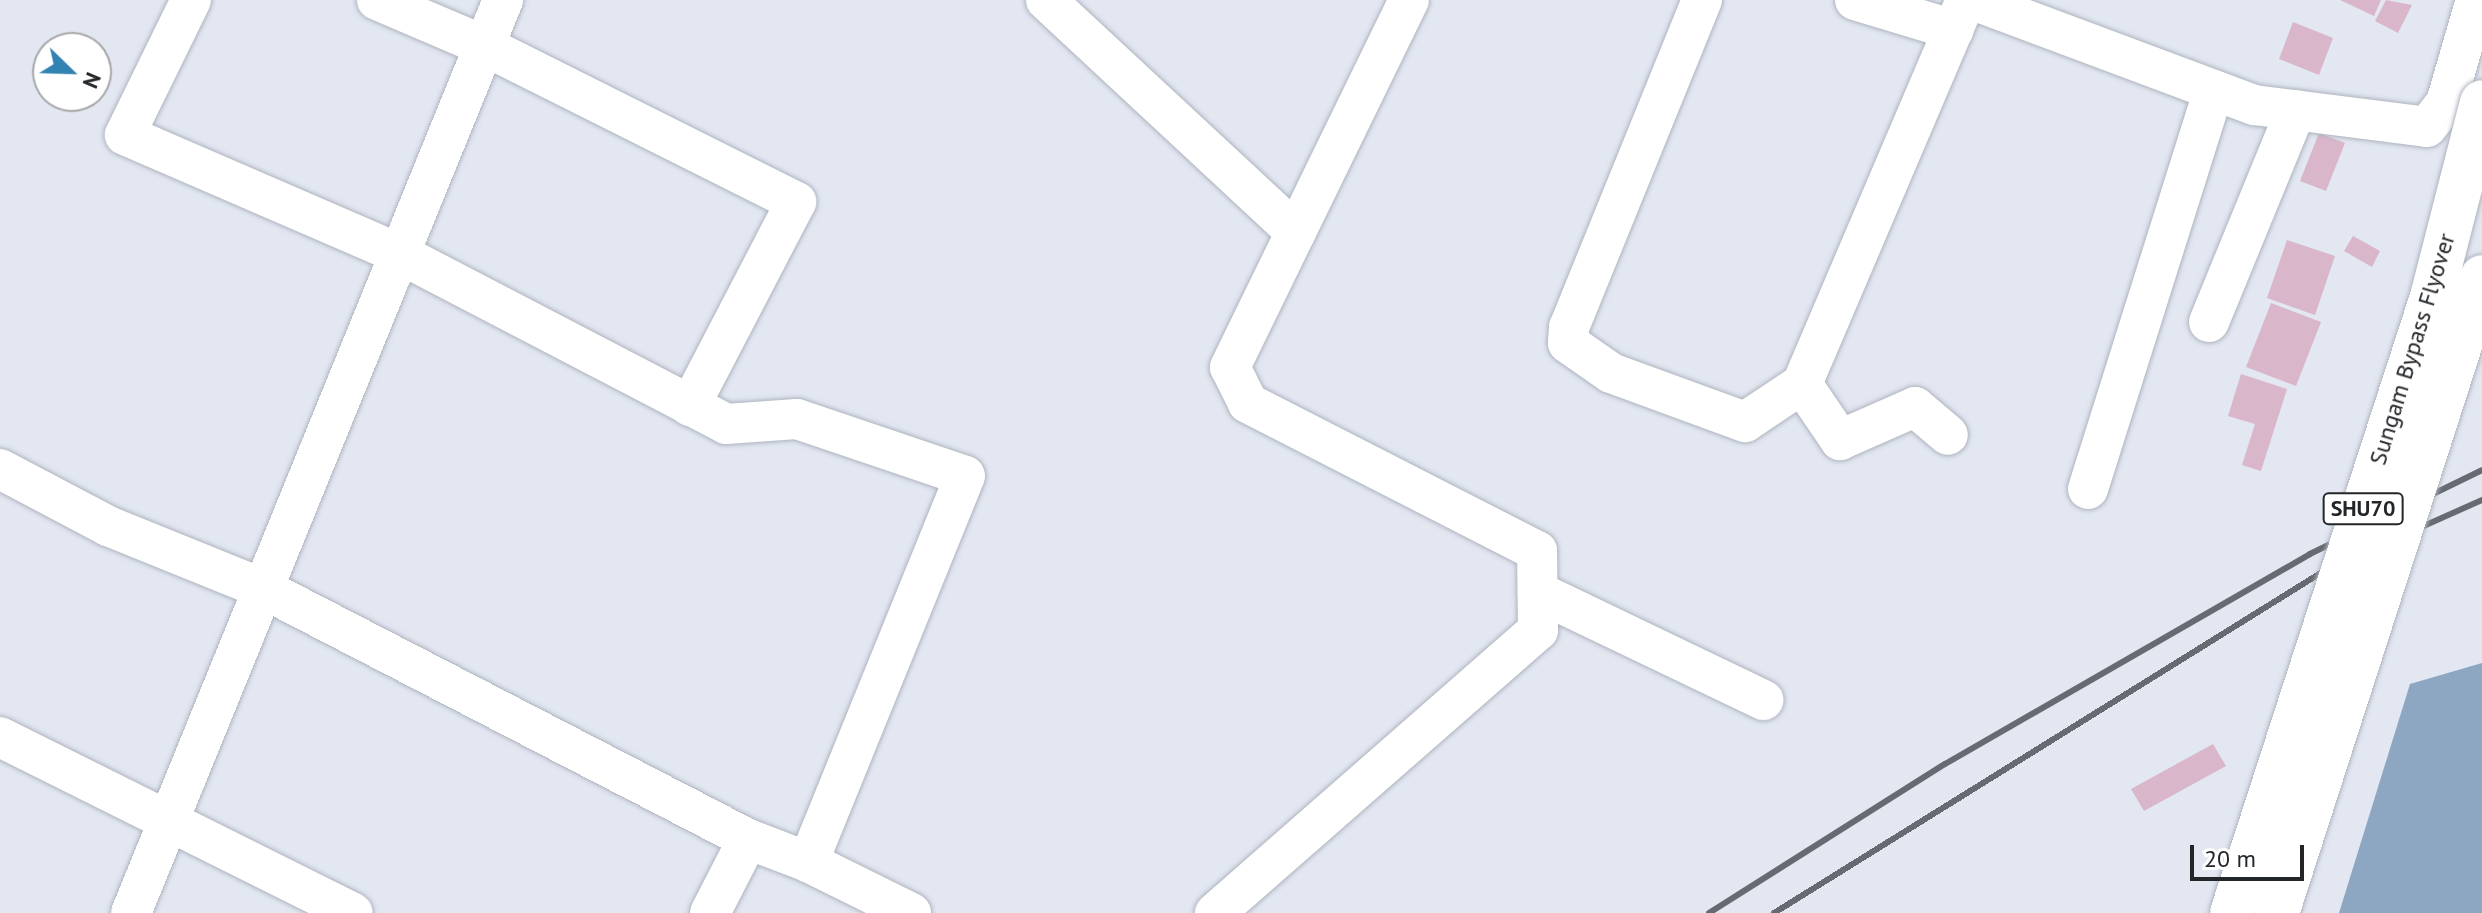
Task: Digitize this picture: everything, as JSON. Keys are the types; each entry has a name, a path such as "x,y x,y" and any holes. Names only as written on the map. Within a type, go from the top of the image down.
{"main road":[{"name":"Sungam Bypass Flyover","path":"2232,913 2432,297 2482,102"},
{"name":"Sungam Bypass Flyover","path":"2277,913 2482,277"}],"street":[{"path":"191,0 125,135 400,254 726,424 797,419 965,476 808,862"},
{"path":"377,0 485,46 796,202 690,406"},
{"path":"131,913 503,0"},
{"path":"1046,0 1296,232"},
{"path":"1215,913 1538,630 1537,551 1248,403 1230,367 1409,0"},
{"path":"1702,0 1569,327 1568,343 1611,373 1745,422 1802,384 1964,10"},
{"path":"1855,0 2062,15 2214,90 2254,105 2427,127 2446,103 2476,0"},
{"path":"2088,489 2214,90"},
{"path":"2209,322 2296,110"},
{"path":"1802,384 1840,440 1915,407 1948,435"},
{"path":"0,469 108,526 264,589 748,839 808,862 911,913"},
{"path":"1538,592 1763,700"},
{"path":"0,737 353,913"},
{"path":"710,913 748,839"}],"water":[{"path":"2482,663 2482,913 2339,913 2410,684"}],"building":[{"path":"2340,0 2381,0 2374,16"},
{"path":"2386,0 2412,5 2398,33 2375,21"},
{"path":"2293,22 2333,38 2319,75 2279,59"},
{"path":"2319,133 2345,143 2326,191 2300,181"},
{"path":"2353,236 2380,251 2372,267 2344,251"},
{"path":"2287,240 2335,256 2315,315 2267,298"},
{"path":"2271,303 2321,322 2296,386 2246,367"},
{"path":"2241,374 2287,389 2261,471 2242,465 2255,424 2228,416"},
{"path":"2213,744 2226,766 2144,811 2131,789"}],"railway":[{"path":"1709,913 1945,764 2310,554 2482,470"},
{"path":"1774,913 2327,569 2482,500"}]}
